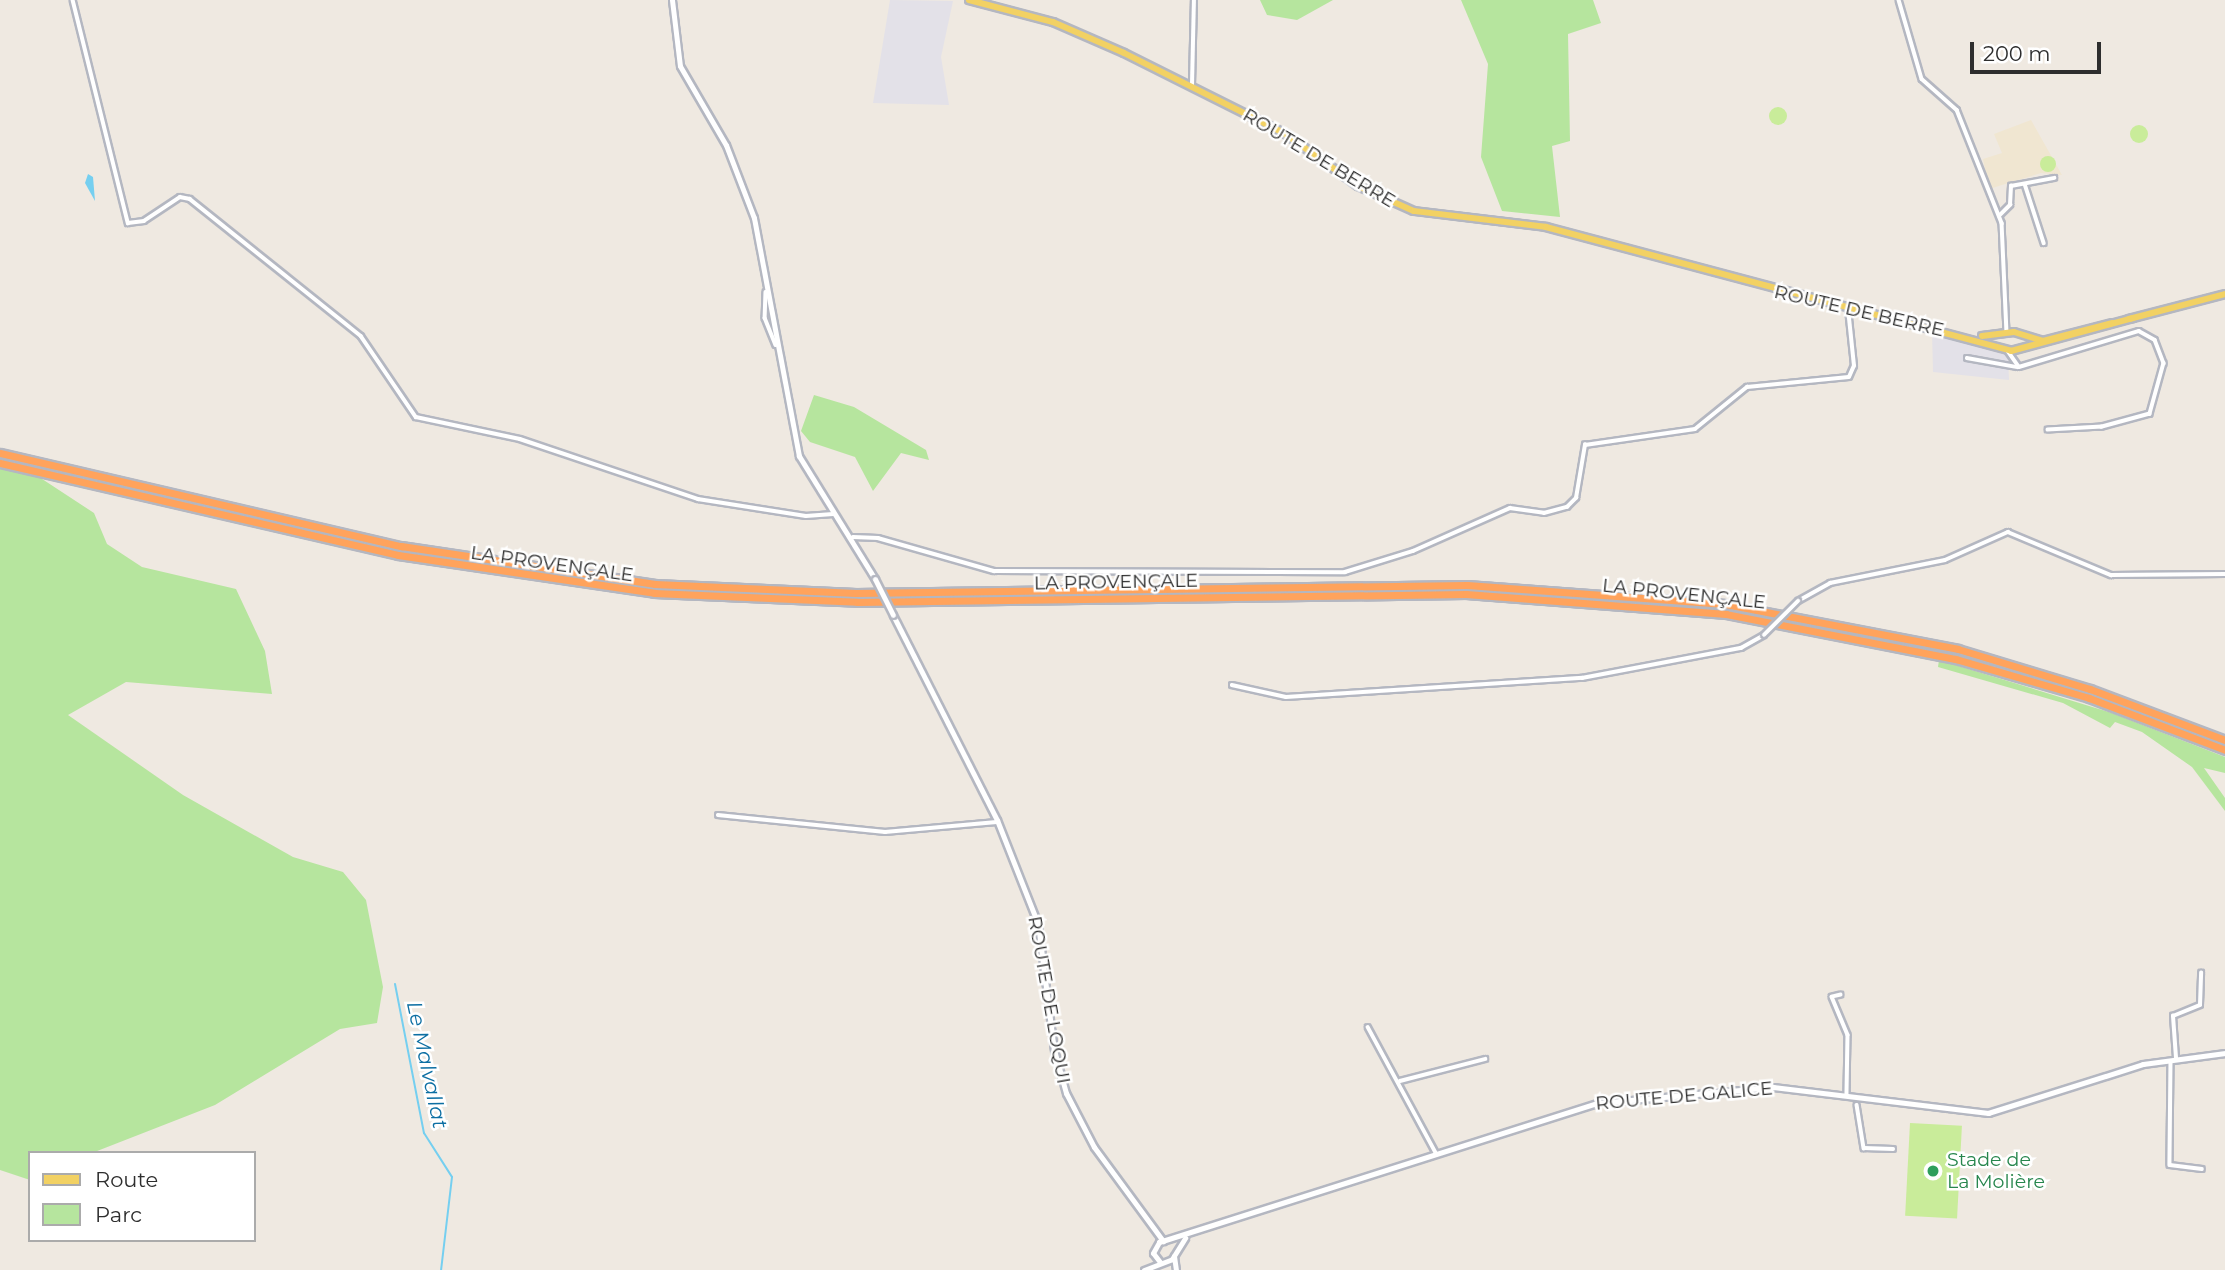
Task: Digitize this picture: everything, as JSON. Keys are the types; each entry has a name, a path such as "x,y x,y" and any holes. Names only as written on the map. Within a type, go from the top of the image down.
{"highway":[{"name":"LA PROVENÇALE","path":"0,453 413,548 655,584 856,593 1467,585 1725,604 1958,649 2225,738"},
{"name":"LA PROVENÇALE","path":"0,463 411,557 664,594 869,602 1454,594 1726,614 1956,659 2089,698 2225,750"}],"main road":[{"name":"ROUTE DE BERRE","path":"969,0 1053,22 1192,87 1414,211 1546,227 1823,303 1970,336 2006,349"},
{"path":"2018,350 2019,335 2043,341 2225,294"},
{"path":"2005,335 2006,349 2018,350 2133,318"},
{"name":"ROUTE DE BERRE","path":"1970,336 2019,335"}],"street":[{"path":"73,0 128,223 144,221 180,197 190,200 361,336 416,416 520,439 698,499 806,516 835,514"},
{"name":"ROUTE DE LOQUI","path":"671,0 680,66 734,164 769,284 799,456 835,514 853,537 998,822 1038,924 1061,1081 1094,1147 1174,1253"},
{"path":"1192,87 1194,0"},
{"path":"1899,0 1922,79 1957,110 1999,216 2008,247 2009,316 2005,335"},
{"path":"1999,216 2010,205 2010,188 2054,178"},
{"path":"2025,184 2044,243"},
{"path":"853,537 878,538 993,571 1355,569 1510,508 1544,513 1567,507 1576,498 1585,445 1695,429 1747,387 1849,377 1854,366 1848,309"},
{"path":"2009,316 2019,335"},
{"path":"1967,358 2018,366 2139,331 2161,352 2162,383 2145,418 2048,430"},
{"path":"2006,349 2018,366"},
{"path":"2018,350 2018,366"},
{"path":"1232,685 1286,698 1582,678 1741,648 1764,635 1798,601 1830,583 1945,559 2008,533 2112,575 2225,574"},
{"path":"718,816 885,832 998,822"},
{"path":"2201,974 2200,1006 2173,1016 2174,1058 2169,1163 2202,1169"},
{"path":"1840,995 1832,997 1848,1035 1847,1095"},
{"path":"1368,1027 1400,1081 1436,1153"},
{"name":"ROUTE DE GALICE","path":"1155,1245 1598,1102 1773,1087 2006,1111 2174,1058 2225,1053"},
{"path":"1400,1081 1485,1059"},
{"path":"1857,1105 1864,1148 1893,1149"},
{"path":"1144,1270 1155,1245 1151,1223"},
{"path":"1144,1270 1163,1262 1191,1234"},
{"path":"1153,1253 1174,1270"},
{"path":"1174,1253 1174,1270"}],"shaded area":[{"path":"890,0 953,1 941,57 949,105 873,103"},
{"path":"2031,120 2062,175 2041,173 1989,189 1983,159 2002,153 1994,134"},
{"path":"1932,331 1996,346 2008,357 2009,380 1933,372"}],"green space":[{"path":"1260,0 1333,0 1297,20 1267,15"},
{"path":"1461,0 1593,0 1601,23 1568,34 1570,141 1552,146 1560,217 1502,211 1481,157 1488,64"},
{"path":"1774,107 1782,107 1787,116 1785,123 1774,125 1769,120 1769,112"},
{"path":"2139,125 2145,128 2148,134 2145,140 2139,143 2133,140 2130,134 2133,128"},
{"path":"2045,156 2051,156 2056,164 2054,170 2045,172 2040,167 2040,161"},
{"path":"814,395 854,407 926,450 929,460 901,453 873,491 855,457 810,442 801,431"},
{"path":"0,468 36,475 94,513 107,544 142,567 236,589 265,651 272,694 126,682 68,715 183,795 293,857 343,872 366,900 383,987 377,1023 340,1029 215,1105 97,1151 28,1151 28,1179 0,1170"},
{"path":"1939,660 2112,713 2225,757 2225,773 2204,768 2225,798 2225,811 2192,767 2142,732 2115,722 2110,728 2063,703 1938,667"},
{"name":"Stade de La Molière","path":"1910,1123 1962,1126 1957,1219 1905,1216"}],"water":[{"path":"88,174 93,177 95,201 85,183"}],"waterway":[{"name":"Le Malvallat","path":"395,984 424,1133 452,1177 441,1270"}],"place":[{"name":"Stade de La Molière","path":"1933,1171"}]}
